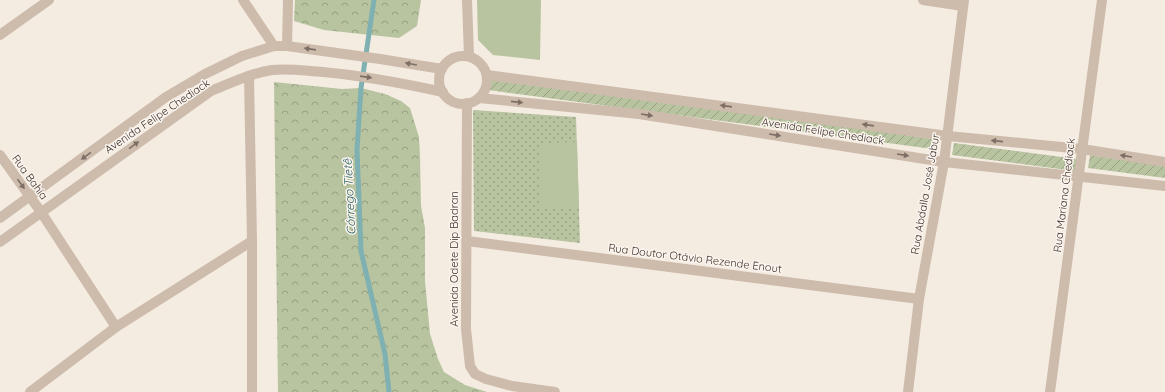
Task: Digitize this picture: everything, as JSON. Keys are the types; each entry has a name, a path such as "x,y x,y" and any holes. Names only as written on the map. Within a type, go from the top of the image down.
{"street":[{"path":"0,36 49,0"},
{"path":"243,0 274,46"},
{"path":"287,46 288,0"},
{"path":"467,0 469,56"},
{"path":"923,0 964,3"},
{"name":"Rua Mariana Chediack","path":"1050,392 1102,0"},
{"name":"Rua Abdalla José Jabur","path":"908,392 919,299 948,136 964,3"},
{"name":"Avenida Felipe Chediack","path":"0,218 166,97 205,74 242,56 274,46 287,46 442,69"},
{"path":"469,56 480,63 487,75 487,85 478,98 467,103 460,103 448,98 443,92 440,81 442,69 449,61 455,58 469,56"},
{"name":"Avenida Felipe Chediack","path":"0,242 212,91 248,76 271,70 294,69 347,74 443,92"},
{"name":"Avenida Felipe Chediack","path":"487,75 948,136 1082,150 1165,162"},
{"path":"248,76 252,241 252,392"},
{"name":"Avenida Felipe Chediack","path":"478,98 639,114 944,162 1165,186"},
{"name":"Avenida Odete Dip Badran","path":"467,103 466,329 470,366 475,374 486,379 512,386 555,392"},
{"name":"Rua Bahia","path":"0,155 41,212 116,327"},
{"path":"30,392 116,327 252,241"},
{"name":"Rua Doutor Otávio Rezende Enout","path":"467,241 919,299"}],"green space":[{"path":"295,0 421,0 417,26 399,38 324,30 294,21"},
{"path":"477,0 541,0 540,60 493,55 478,40"},
{"path":"493,77 934,139 933,149 488,90"},
{"path":"274,82 342,89 361,88 385,94 401,101 410,108 419,137 421,206 425,228 425,281 430,334 444,372 465,385 487,392 278,392"},
{"path":"473,110 576,117 580,243 474,231"},
{"path":"577,142 579,209 541,209 539,143"},
{"path":"954,143 1077,159 1075,171 952,155"},
{"path":"1090,155 1165,166 1165,178 1088,168"}],"waterway":[{"name":"Córrego Tietê","path":"374,0 361,88 357,150 361,251 385,354 389,392"}]}
